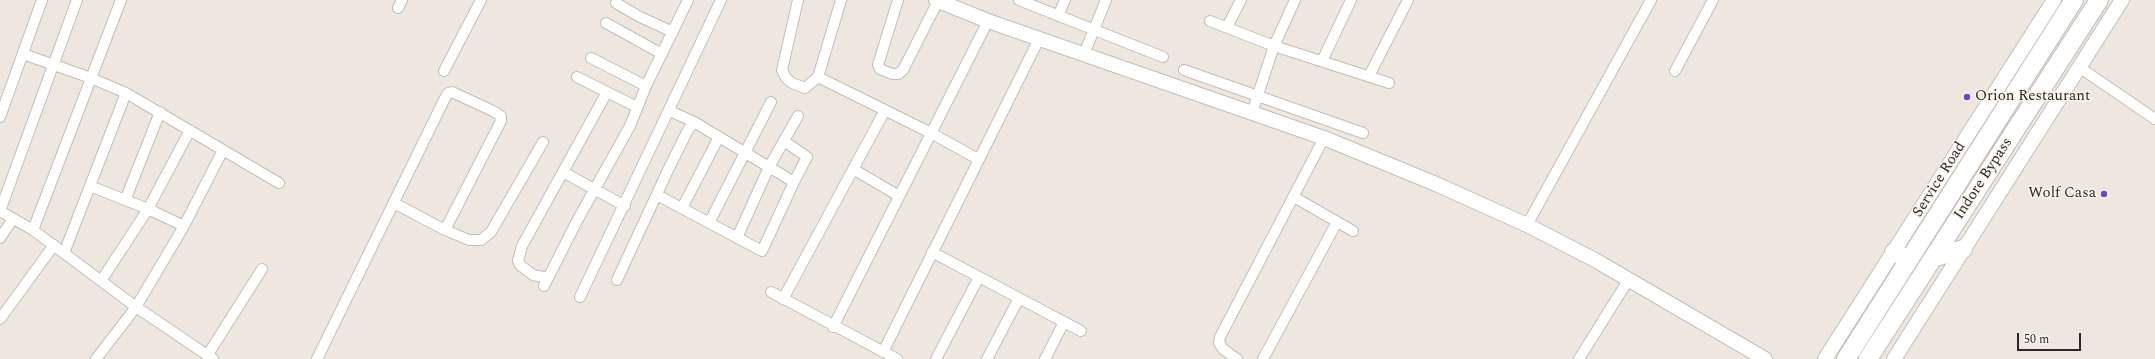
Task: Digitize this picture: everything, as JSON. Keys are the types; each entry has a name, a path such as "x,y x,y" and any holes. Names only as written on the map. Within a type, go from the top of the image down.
{"highway":[{"name":"Indore Bypass","path":"1846,359 1901,256 2074,0"},
{"name":"Indore Bypass","path":"1868,359 2100,0"},
{"path":"1933,258 1963,249"}],"street":[{"path":"0,117 42,0"},
{"path":"76,0 0,211 33,230 136,307 210,357 262,269"},
{"path":"33,230 121,0"},
{"path":"444,71 481,0"},
{"path":"607,92 522,246 518,261 520,265 525,270 546,282 594,190 630,126 646,86 688,0"},
{"path":"580,297 625,206 721,0"},
{"path":"798,0 782,70 786,78 792,83 805,88 818,77 841,0"},
{"path":"898,0 878,65 880,69 892,74 898,74 903,70 939,1 988,21 1324,138 1429,181 1527,225 1629,279 1765,359"},
{"path":"1019,0 1163,57"},
{"path":"1058,16 1065,0"},
{"path":"1084,54 1106,0"},
{"path":"1252,113 1274,46 1295,0"},
{"path":"1322,61 1351,0"},
{"path":"1369,76 1408,0"},
{"path":"1527,225 1651,0"},
{"path":"1676,71 1713,0"},
{"name":"Service Road","path":"1826,359 1901,256 2054,0"},
{"path":"1894,359 2122,0"},
{"path":"1227,27 1236,1"},
{"path":"616,3 638,16 673,32"},
{"path":"833,327 988,21"},
{"path":"1210,21 1274,46 1389,83"},
{"path":"606,23 662,54"},
{"path":"883,352 1039,39"},
{"path":"23,54 91,78 126,93 279,183"},
{"path":"591,58 646,86"},
{"path":"2079,67 2155,119"},
{"path":"1184,70 1363,133"},
{"path":"576,77 637,107"},
{"path":"818,77 884,112 931,133 978,159"},
{"path":"317,359 448,93 452,92 494,111 501,116 501,121 445,230"},
{"path":"64,252 126,93"},
{"path":"709,223 771,102"},
{"path":"670,111 694,122 794,182"},
{"path":"126,198 160,112"},
{"path":"783,299 884,112"},
{"path":"737,238 769,167 798,116"},
{"path":"617,280 688,130 694,122"},
{"path":"101,281 148,209 190,130"},
{"path":"682,208 719,137"},
{"path":"1237,359 1223,349 1219,343 1220,337 1324,138"},
{"path":"657,195 762,251 807,157 784,141"},
{"path":"394,203 445,230 469,240 481,240 491,232 543,142"},
{"path":"96,359 136,307 184,226 223,150"},
{"path":"853,170 899,196"},
{"path":"563,172 625,206"},
{"path":"90,186 126,198 184,226"},
{"path":"1294,197 1353,231"},
{"path":"0,238 13,219"},
{"path":"1263,359 1337,222"},
{"path":"0,319 54,245"},
{"path":"932,252 1081,331"},
{"path":"936,359 979,277"},
{"path":"1579,359 1629,279"},
{"path":"771,292 833,327 897,359"},
{"path":"987,359 1019,298"},
{"path":"1045,359 1064,322"}],"place":[{"name":"Orion Restaurant","path":"1967,97"},
{"name":"Wolf Casa","path":"2104,194"}]}
